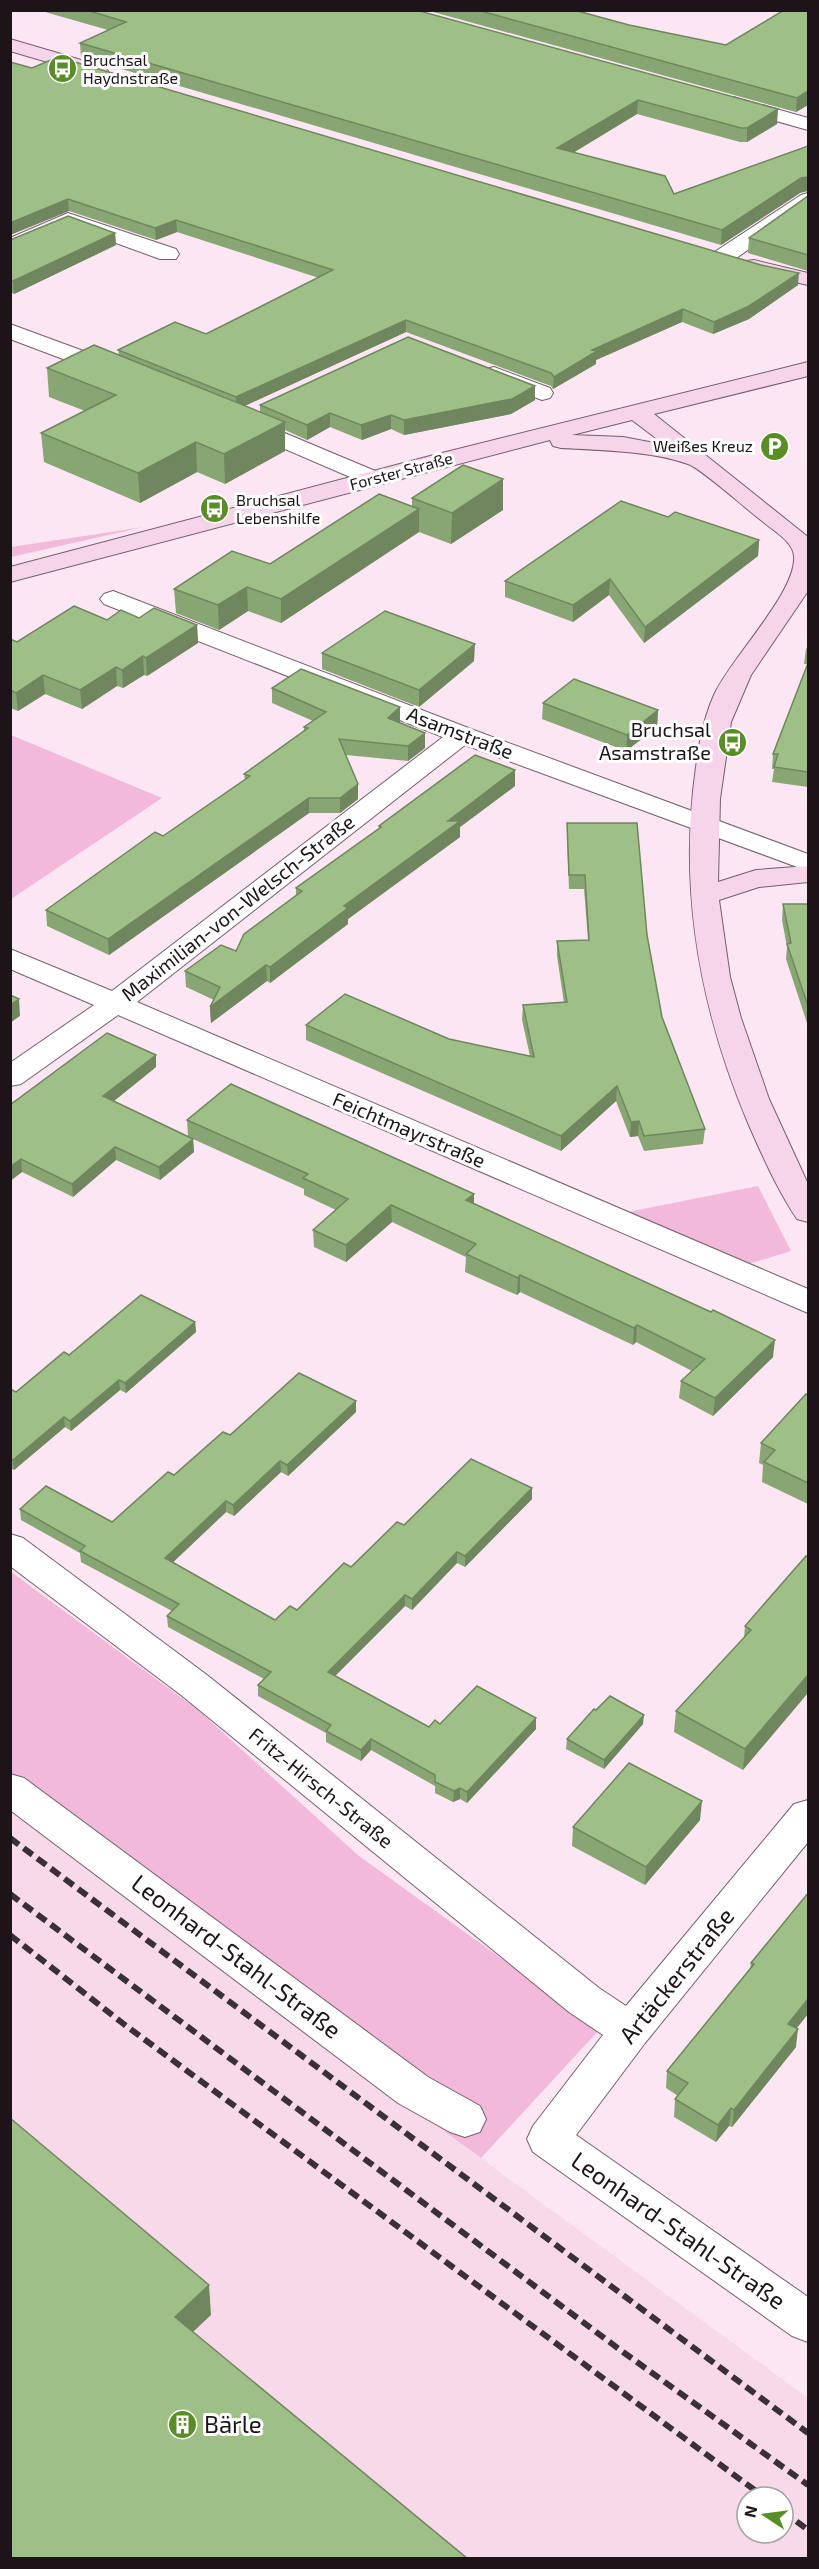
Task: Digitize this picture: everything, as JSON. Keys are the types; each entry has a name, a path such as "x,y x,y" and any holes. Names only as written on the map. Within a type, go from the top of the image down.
{"street":[{"path":"10,45 116,76"},
{"path":"716,99 808,124"},
{"path":"724,256 808,199"},
{"path":"10,246 68,219 168,254"},
{"path":"702,250 769,270 808,286"},
{"path":"10,331 141,381"},
{"path":"469,365 542,393"},
{"name":"Forster Straße","path":"17,573 372,478 803,367"},
{"path":"269,405 232,418 372,478"},
{"path":"635,411 787,529 799,541 807,556 804,575 743,666 725,699 713,740 706,824 704,896 718,989 751,1094 788,1175 808,1212"},
{"path":"530,438 623,444 695,459"},
{"name":"Asamstraße","path":"113,599 462,735 808,863"},
{"name":"Maximilian-von-Welsch-Straße","path":"10,1077 116,1003 462,735"},
{"path":"704,896 756,879 808,874"},
{"name":"Feichtmayrstraße","path":"10,958 808,1302"},
{"name":"Fritz-Hirsch-Straße","path":"10,1547 194,1685 584,2000 630,2031"},
{"name":"Leonhard-Stahl-Straße","path":"10,1789 413,2090 465,2119"},
{"name":"Artäckerstraße","path":"548,2139 630,2031 808,1815"},
{"name":"Leonhard-Stahl-Straße","path":"548,2139 808,2322"}],"shaded area":[{"path":"144,527 11,557 11,547"},
{"path":"11,735 162,798 11,899"},
{"path":"758,1186 791,1251 742,1266 618,1214"},
{"path":"10,1571 198,1710 359,1856 600,2029 481,2158 356,2067 11,1776"},
{"path":"10,1806 356,2067 808,2398 808,2558 11,2558"}],"building":[{"path":"86,10 416,10 778,109 747,128 741,128 638,100 557,148 665,176 674,194 808,146 808,177 801,178 722,230 80,43 126,22"},
{"path":"477,10 574,10 629,25 726,45 784,10 808,10 808,91 797,98"},
{"path":"58,57 761,265 799,273 749,306 714,322 683,309 592,350 597,351 554,377 551,373 406,320 236,397 118,350 175,322 206,334 333,270 176,220 155,228 68,199 10,223 10,62 32,68"},
{"path":"808,196 808,255 749,238"},
{"path":"68,216 115,233 10,281 10,240"},
{"path":"408,337 535,386 512,399 404,420 391,415 361,425 330,413 307,425 260,405"},
{"path":"94,345 285,422 224,454 196,442 138,473 41,433 116,395 47,368"},
{"path":"463,465 503,479 452,513 412,498"},
{"path":"379,494 419,509 281,599 247,587 218,605 174,589 232,551 270,564"},
{"path":"621,501 668,517 675,512 759,540 645,627 610,579 573,605 505,581"},
{"path":"74,606 107,620 121,610 139,618 154,608 197,625 146,658 143,656 122,670 116,667 80,690 43,675 16,693 10,690 10,639 17,642"},
{"path":"385,611 475,644 419,690 322,653"},
{"path":"808,663 808,772 774,767 778,754 773,754"},
{"path":"301,669 400,707 388,718 425,733 408,746 339,739 358,784 340,798 309,798 108,939 46,910 155,832 163,836 250,776 244,774 308,728 304,727 326,712 272,688"},
{"path":"574,679 658,710 627,735 543,703"},
{"path":"475,755 515,770 448,821 460,821 344,906 348,908 270,967 266,965 210,1007 220,987 185,971 221,945 236,951 244,934 302,891 296,888"},
{"path":"567,823 637,823 647,935 662,1017 705,1129 644,1136 639,1121 631,1122 617,1086 561,1136 306,1025 345,994 449,1039 534,1057 523,1005 567,1002 557,941 589,940 585,875 569,875"},
{"path":"783,904 808,904 808,1006 787,944 791,943"},
{"path":"10,995 19,999 10,1005"},
{"path":"107,1033 156,1055 103,1096 193,1139 159,1167 115,1147 72,1184 21,1159 10,1167 10,1105"},
{"path":"231,1084 474,1194 466,1200 775,1340 715,1398 681,1381 705,1359 637,1325 634,1328 520,1275 518,1278 466,1254 476,1244 391,1205 346,1245 313,1230 348,1199 303,1178 308,1174 187,1120"},
{"path":"141,1295 195,1322 125,1383 119,1380 70,1421 64,1417 13,1460 10,1459 10,1389 16,1392 64,1352 69,1355"},
{"path":"299,1373 356,1401 287,1465 280,1461 233,1505 226,1501 165,1558 275,1620 290,1606 297,1610 344,1563 351,1567 397,1522 404,1525 471,1459 532,1488 465,1556 457,1552 412,1599 405,1595 328,1672 429,1727 435,1720 440,1724 477,1686 536,1718 467,1792 460,1788 454,1791 435,1782 435,1775 371,1739 361,1750 326,1731 331,1725 258,1685 271,1672 167,1616 179,1604 80,1551 85,1546 20,1509 46,1486 112,1522 168,1472 174,1475 223,1432 230,1435"},
{"path":"806,1394 808,1395 808,1483 764,1462 775,1450 761,1443"},
{"path":"806,1556 808,1557 808,1675 745,1749 676,1711 751,1630 745,1626"},
{"path":"610,1696 644,1715 604,1760 567,1739 594,1709 596,1710"},
{"path":"629,1763 702,1801 646,1867 573,1827"},
{"path":"808,1893 808,1999 788,2024 798,2029 734,2110 731,2108 718,2125 675,2099 688,2083 667,2071"},
{"path":"10,2118 209,2285 175,2317 468,2559 10,2559"}],"railway":[{"path":"10,1838 808,2433"},
{"path":"10,1894 623,2352 808,2485"},
{"path":"10,1935 125,2025 748,2485"},
{"path":"795,2520 808,2530"}],"place":[{"name":"Bruchsal Haydnstraße","path":"62,69"},
{"name":"Weißes Kreuz","path":"774,446"},
{"name":"Bruchsal Lebenshilfe","path":"215,509"},
{"name":"Bruchsal Asamstraße","path":"732,742"},
{"name":"Bärle","path":"183,2425"}]}
